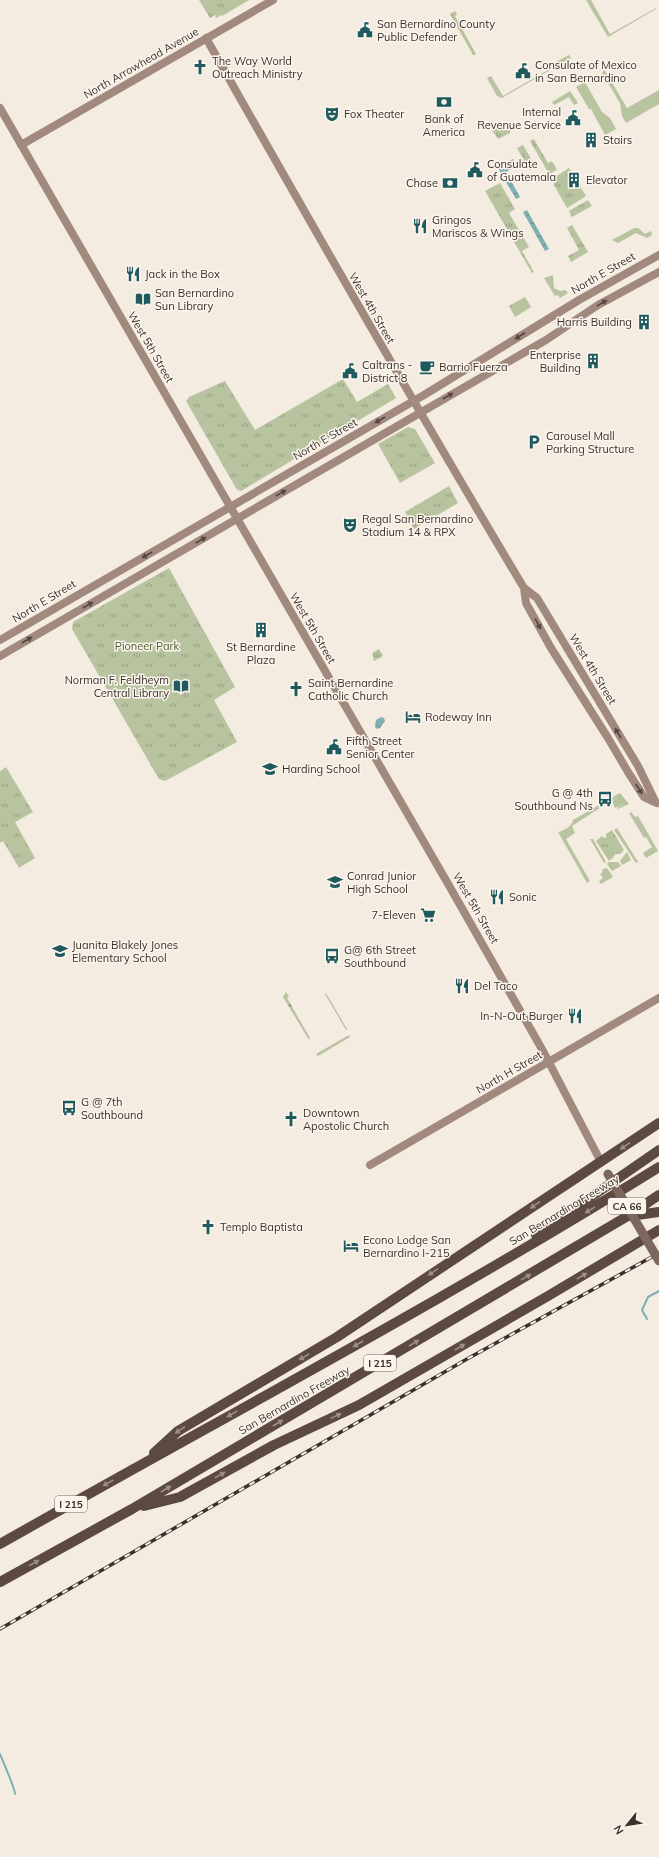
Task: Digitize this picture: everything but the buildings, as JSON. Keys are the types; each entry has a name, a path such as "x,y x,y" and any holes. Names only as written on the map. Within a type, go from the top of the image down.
{"highway":[{"path":"142,1464 178,1431 337,1337 659,1123"},
{"path":"464,1283 659,1150"},
{"name":"San Bernardino Freeway","path":"0,1544 464,1283 573,1220 659,1167"},
{"name":"San Bernardino Freeway","path":"0,1582 132,1509 626,1217 659,1196"},
{"path":"626,1217 659,1212"},
{"path":"132,1509 180,1497 274,1445 359,1405 659,1230"}],"main road":[{"name":"North Arrowhead Avenue","path":"21,145 273,0"},
{"name":"West 4th Street","path":"206,38 275,163 420,413 524,588 537,598 638,766 657,803"},
{"name":"West 5th Street","path":"0,108 229,507 451,889 549,1062 601,1162"},
{"name":"North E Street","path":"0,640 414,401 578,300 659,255"},
{"path":"0,656 546,340 598,305 659,272"},
{"name":"West 4th Street","path":"524,588 526,603 551,648 644,797 657,803"},
{"name":"North H Street","path":"370,1165 659,998"},
{"name":"CA 66","path":"608,1174 659,1261"}],"green space":[{"path":"199,0 249,0 222,16 221,15 216,18 215,15 210,18"},
{"path":"586,0 591,0 610,34 656,9 608,37"},
{"path":"455,11 457,14 455,16 476,54 473,55 450,14"},
{"path":"569,55 571,58 502,98 497,96 487,78 491,76 503,96 555,66 554,63"},
{"path":"604,69 627,108 659,90 659,104 626,123 622,116 620,103 602,73"},
{"path":"585,82 602,112 610,118 616,129 605,135 591,109 589,109 576,87"},
{"path":"570,91 578,103 574,105 569,97 554,105 552,102"},
{"path":"506,122 510,129 510,133 498,139 492,130"},
{"path":"534,139 548,163 552,161 557,170 549,174 530,141"},
{"path":"523,145 536,167 530,170 517,148"},
{"path":"569,168 574,176 571,178 574,183 577,181 586,196 567,208 554,185 555,177"},
{"path":"500,183 515,209 509,213 529,247 522,251 534,272 532,273 485,191"},
{"path":"588,200 592,206 572,217 569,211"},
{"path":"572,225 588,252 571,262 568,256 579,250 567,228"},
{"path":"634,228 638,228 645,234 651,231 652,235 647,238 636,233 618,243 612,240"},
{"path":"553,275 554,288 560,291 565,290 568,293 560,298 558,295 555,296 544,278"},
{"path":"525,297 531,307 515,317 509,306"},
{"path":"343,379 357,402 388,384 396,398 241,491 237,490 186,401 189,397 225,381 255,430"},
{"path":"408,427 415,429 435,463 400,483 378,444"},
{"path":"449,486 458,503 414,529 405,512"},
{"name":"Pioneer Park","path":"169,568 235,687 214,700 237,742 165,781 159,779 72,629 73,622"},
{"path":"379,649 383,656 374,661 372,653"},
{"path":"6,767 33,812 15,822 35,858 19,868 3,841 0,843 0,771"},
{"path":"620,793 629,804 618,809 617,808 624,803 623,801 616,799 609,802 572,826 575,833 566,839 590,881 587,883 558,832 567,828 573,820"},
{"path":"616,799 625,803 615,808 612,801"},
{"path":"631,812 635,817 638,816 658,851 646,858 643,853 652,847 646,837 644,838 629,813"},
{"path":"617,828 638,862 636,863 614,830"},
{"path":"612,830 624,850 620,854 615,854 609,861 596,841 602,836 606,838 606,834"},
{"path":"590,839 593,839 606,862 604,863"},
{"path":"627,852 631,860 622,865 620,861"},
{"path":"609,862 618,862 621,866 612,871 607,864"},
{"path":"605,868 607,868 613,877 601,884 599,881 603,878 600,874"},
{"path":"286,992 289,997 287,998 310,1038 309,1040 283,997"},
{"path":"326,993 347,1029 346,1030 325,994"},
{"path":"349,1035 350,1037 318,1056 316,1054"}],"water":[{"path":"513,159 517,165 506,172 520,197 516,199 498,168"},
{"path":"527,210 549,249 545,251 523,212"},
{"path":"381,717 384,718 385,721 380,728 377,729 375,727 376,720"}],"waterway":[{"path":"647,1319 642,1310 648,1297 659,1291"},
{"path":"0,1754 15,1794"}],"railway":[{"path":"0,1629 467,1359 659,1253"}],"place":[{"name":"San Bernardino County Public Defender","path":"365,30"},
{"name":"The Way World Outreach Ministry","path":"200,67"},
{"name":"Consulate of Mexico in San Bernardino","path":"523,71"},
{"name":"Bank of America","path":"444,102"},
{"name":"Fox Theater","path":"332,114"},
{"name":"Internal Revenue Service","path":"573,118"},
{"name":"Stairs","path":"591,140"},
{"name":"Consulate of Guatemala","path":"475,170"},
{"name":"Elevator","path":"574,180"},
{"name":"Chase","path":"450,183"},
{"name":"Gringos Mariscos & Wings","path":"420,226"},
{"name":"Jack in the Box","path":"133,274"},
{"name":"San Bernardino Sun Library","path":"143,299"},
{"name":"Harris Building","path":"644,322"},
{"name":"Enterprise Building","path":"593,361"},
{"name":"Barrio Fuerza","path":"427,367"},
{"name":"Caltrans - District 8","path":"350,371"},
{"name":"Carousel Mall Parking Structure","path":"534,442"},
{"name":"Regal San Bernardino Stadium 14 & RPX","path":"350,525"},
{"name":"St Bernardine Plaza","path":"261,630"},
{"name":"Norman F. Feldheym Central Library","path":"181,686"},
{"name":"Saint Bernardine Catholic Church","path":"296,689"},
{"name":"Rodeway Inn","path":"413,717"},
{"name":"Fifth Street Senior Center","path":"334,747"},
{"name":"Harding School","path":"270,769"},
{"name":"G @ 4th Southbound Ns","path":"605,799"},
{"name":"Conrad Junior High School","path":"335,882"},
{"name":"Sonic","path":"497,897"},
{"name":"7-Eleven","path":"428,915"},
{"name":"Juanita Blakely Jones Elementary School","path":"60,951"},
{"name":"G@ 6th Street Southbound","path":"332,956"},
{"name":"Del Taco","path":"462,986"},
{"name":"In-N-Out Burger","path":"575,1016"},
{"name":"G @ 7th Southbound","path":"69,1108"},
{"name":"Downtown Apostolic Church","path":"291,1119"},
{"name":"Templo Baptista","path":"208,1227"},
{"name":"Econo Lodge San Bernardino I-215","path":"351,1246"}]}
